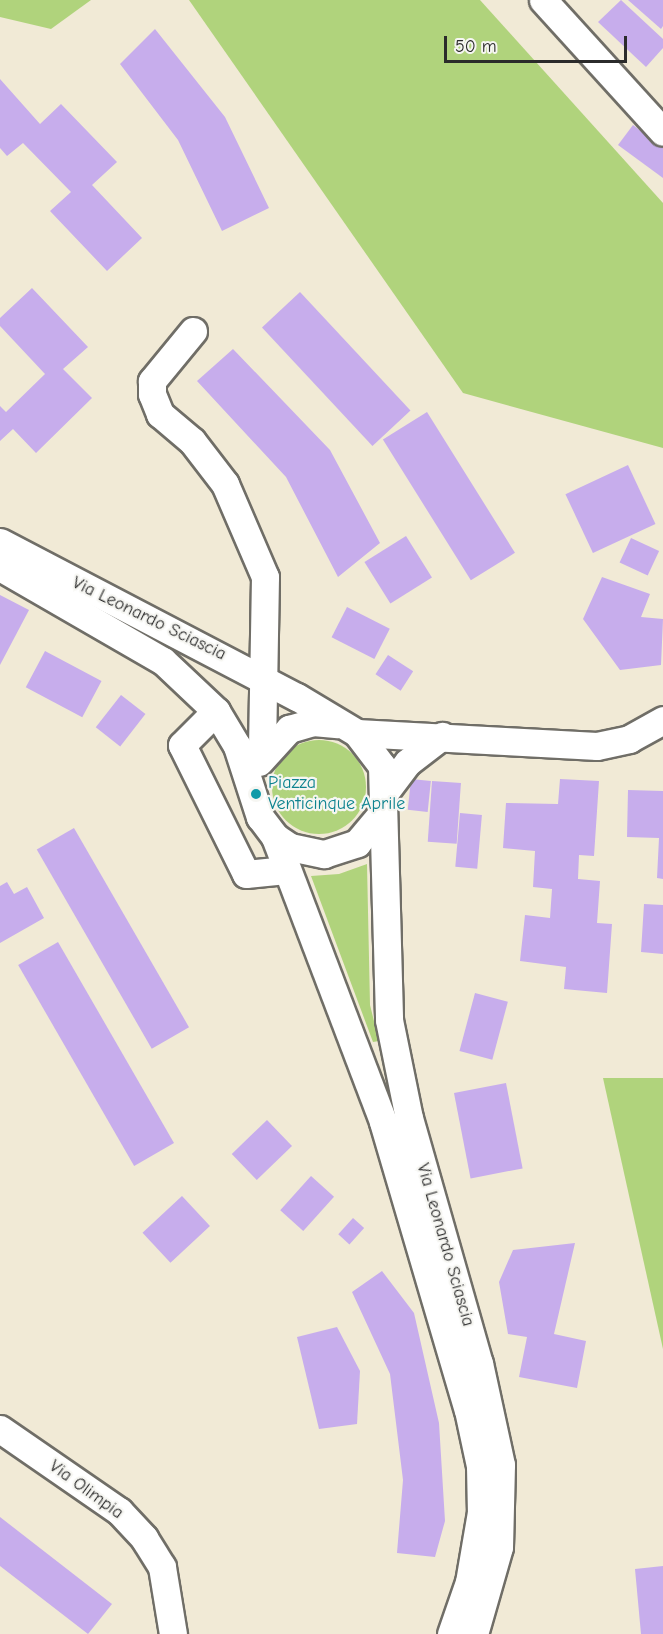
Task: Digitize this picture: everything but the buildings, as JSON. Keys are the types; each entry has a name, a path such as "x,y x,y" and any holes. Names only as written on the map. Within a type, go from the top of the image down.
{"street":[{"path":"543,0 663,132"},
{"path":"193,331 152,381 152,394 160,414 192,441 225,484 249,530 266,577 267,680 262,756 253,792 260,817 275,837 290,847 324,854 357,843 408,762 442,736"},
{"name":"Via Leonardo Sciascia","path":"0,542 235,661 347,728"},
{"name":"Via Leonardo Sciascia","path":"0,567 163,661 213,708 237,746 253,792"},
{"path":"235,661 258,644 268,623"},
{"path":"268,623 297,697"},
{"path":"213,708 182,745 246,874 289,877"},
{"path":"262,756 289,729 313,722 347,728 442,736 614,744 663,720"},
{"path":"347,728 382,766 383,803"},
{"name":"Via Leonardo Sciascia","path":"383,803 384,953 396,1056 501,1465 499,1547 474,1634"},
{"name":"Via Leonardo Sciascia","path":"275,837 363,1065 457,1367 478,1458 478,1541 451,1634"},
{"path":"363,1065 396,1056"},
{"name":"Via Olimpia","path":"0,1429 119,1511 144,1538 162,1567 173,1634"}],"green space":[{"path":"0,0 91,0 51,29 0,17"},
{"path":"189,0 480,0 663,203 663,448 463,393"},
{"path":"319,740 337,744 352,754 362,769 366,787 362,805 352,820 337,830 319,834 301,830 286,820 276,805 272,787 276,769 286,754 301,744"},
{"path":"367,864 370,1005 379,1041 373,1042 311,876 339,874"},
{"path":"603,1078 663,1078 663,1349"}],"place":[{"name":"Piazza Venticinque Aprile","path":"256,794"}]}
